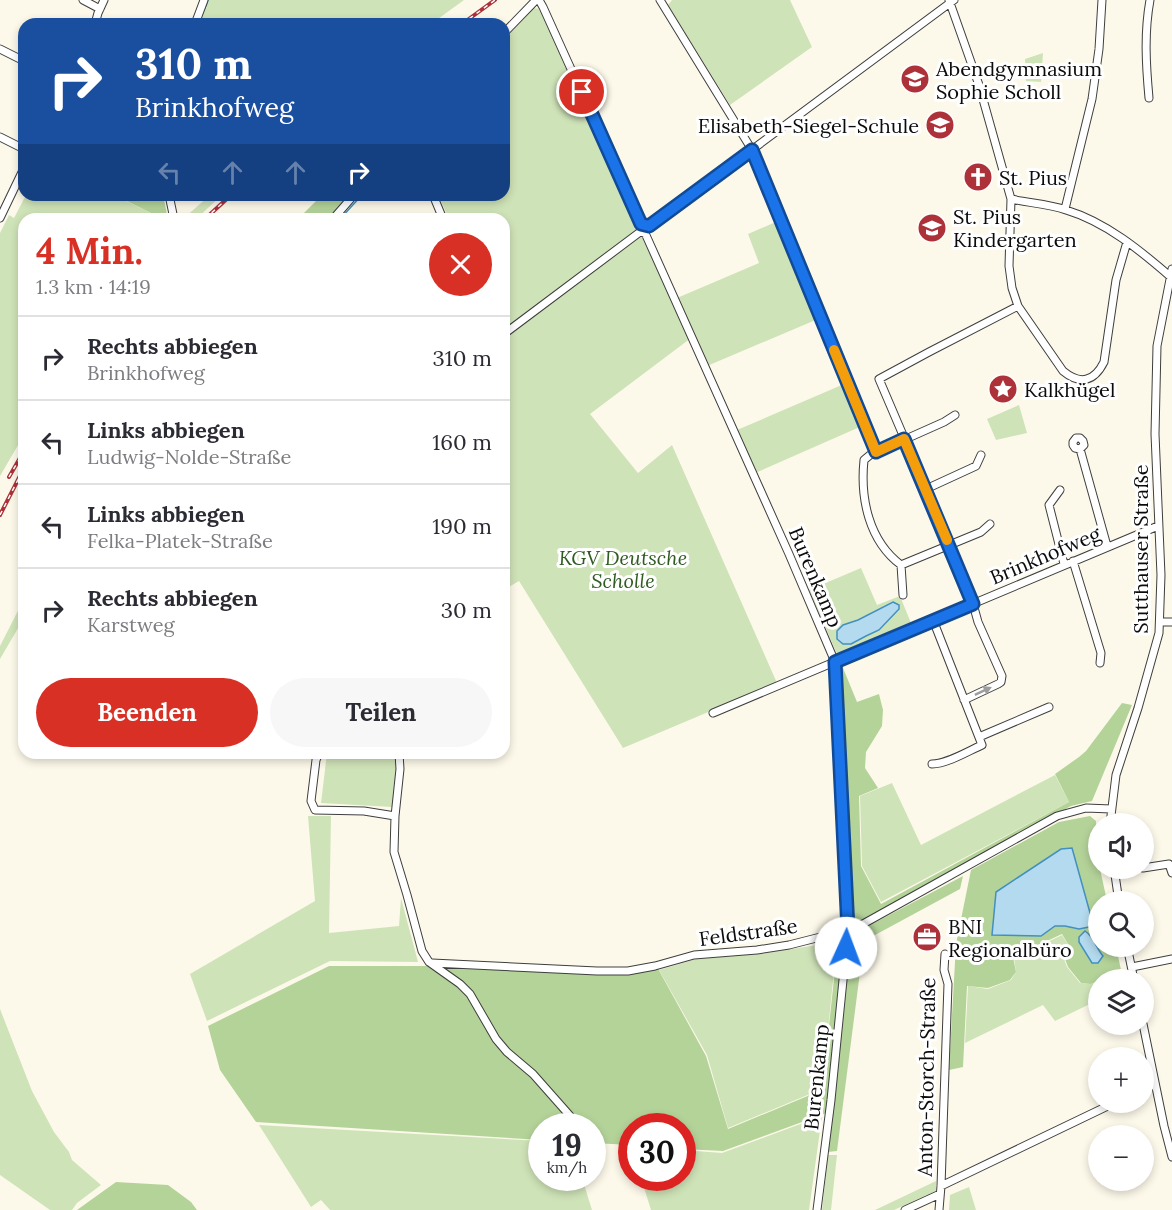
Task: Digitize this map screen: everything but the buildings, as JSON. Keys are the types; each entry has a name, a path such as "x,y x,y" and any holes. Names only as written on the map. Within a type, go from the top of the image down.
{"street":[{"path":"83,0 100,9"},
{"path":"97,18 104,0"},
{"path":"197,18 204,0"},
{"path":"510,27 537,0"},
{"name":"Burenkamp","path":"537,0 543,7 645,229 835,662 848,930 831,1100 817,1210"},
{"path":"660,0 752,150 876,452"},
{"path":"1065,209 1092,99 1099,49 1102,0"},
{"path":"1149,98 1145,50 1150,0"},
{"path":"510,330 951,1 979,85 1011,199 1009,266 1012,288 1018,306 1063,370 1072,379 1088,379 1099,373 1104,362 1116,280 1127,242"},
{"path":"0,49 18,58"},
{"path":"0,137 18,146"},
{"path":"0,218 18,180"},
{"path":"1011,199 1065,209 1097,223 1171,275"},
{"path":"338,213 349,201"},
{"name":"Sutthauser Straße","path":"1111,813 1116,775 1159,633 1161,575 1155,434 1157,346 1171,275"},
{"path":"964,700 1001,682 1002,676 879,379 1018,306"},
{"path":"903,595 901,565 879,543 868,515 864,495 864,460 876,452 955,415"},
{"path":"1080,448 1107,546"},
{"path":"926,489 976,466 981,455"},
{"path":"1060,490 1049,505 1064,564"},
{"path":"901,565 981,532 990,524"},
{"name":"Brinkhofweg","path":"713,713 1158,526"},
{"path":"1073,561 1101,652 1100,663"},
{"path":"932,764 982,745 933,620"},
{"path":"1160,622 1172,622"},
{"path":"979,737 1049,707"},
{"path":"316,759 312,801 315,810 364,810 395,816"},
{"path":"399,759 394,852 422,951 429,962 470,994 496,1039 507,1052 533,1074 568,1113"},
{"name":"Feldstraße","path":"432,963 628,971 694,955 789,945 863,924 1057,816 1086,808 1111,809"},
{"path":"1154,866 1169,864 1172,873"},
{"name":"Anton-Storch-Straße","path":"945,954 944,970 948,984 940,1190 1094,1113"},
{"path":"1130,957 1132,967 1172,959"},
{"path":"1145,1035 1172,1157"},
{"path":"905,1210 940,1190"},
{"path":"939,1210 940,1190"}],"green space":[{"path":"206,0 464,0 439,18 199,18"},
{"path":"672,0 790,0 812,47 730,105 668,5"},
{"name":"KGV Deutsche Scholle","path":"533,8 541,9 677,298 759,263 748,234 778,221 818,319 707,366 737,430 844,384 862,426 753,474 691,338 590,414 638,473 672,445 777,683 623,748 519,581 510,586 510,213 446,213 441,201 510,201 510,33"},
{"path":"1043,53 1041,82 1026,81 1025,59"},
{"path":"23,201 126,201 151,213 18,213 18,445 0,476 0,233 9,215 14,218"},
{"path":"127,201 164,201 167,213 151,213"},
{"path":"203,201 216,201 202,213 190,213"},
{"path":"316,201 346,201 334,213 304,213"},
{"path":"1019,405 1027,433 996,440 987,419"},
{"path":"861,568 877,605 900,596 911,623 837,654 809,590"},
{"path":"18,611 18,628 0,659 0,646"},
{"path":"841,663 857,702 879,694 883,710 882,726 866,752 865,768 878,788 859,796 861,866 881,904 1069,802 1055,774 1086,751 1122,703 1132,705 1092,801 1071,806 861,921 855,921 852,915 839,664"},
{"path":"326,759 396,759 397,769 392,807 321,803"},
{"path":"1055,775 1069,802 881,902 862,866 860,796 892,783 921,845"},
{"path":"308,816 331,816 329,933 399,926 401,898 418,962 330,961 207,1021 190,974 315,901"},
{"path":"1088,816 1088,879 1102,879 1105,891 1088,891 1088,957 1118,957 1121,969 1088,969 1088,984 1081,983 1068,967 1065,959 1071,949 1062,934 1013,957 1016,972 1010,980 988,988 967,986 963,1067 949,1070 956,944 971,870 1059,822"},
{"path":"963,876 960,889 864,941 837,1151 828,1152 832,1111 723,1151 696,1150 696,1113 618,1113 618,1144 606,1144 606,1113 528,1113 528,1139 256,1122 220,1070 208,1026 329,966 622,970 656,965 706,1056 728,1129 822,1090 838,942"},
{"path":"1062,935 1071,949 1064,959 1067,967 1080,983 1088,984 1088,1005 1055,1021 1043,1005 965,1043 968,986 988,989 1011,980 1016,972 1014,958"},
{"path":"837,942 822,1089 728,1128 707,1055 659,970 696,959 758,954"},
{"path":"0,1009 32,1091 54,1132 69,1152 72,1160 101,1185 77,1203 72,1210 50,1210 0,1175"},
{"path":"822,1116 809,1210 651,1210 645,1191 696,1191 696,1151 722,1153"},
{"path":"259,1125 528,1140 528,1191 586,1191 592,1210 330,1210 321,1200 311,1207"},
{"path":"828,1155 837,1155 831,1210 822,1210"},
{"path":"936,1181 936,1191 894,1210 875,1210"},
{"path":"116,1182 168,1185 191,1202 197,1210 77,1210"},
{"path":"969,1187 976,1210 949,1210 950,1195"}],"water":[{"path":"893,602 899,605 899,609 879,630 851,644 843,644 837,639 837,631 843,625"},
{"path":"1072,848 1088,906 1088,927 1079,929 1055,926 1041,936 992,935 996,892 1061,849"},
{"path":"1085,931 1088,934 1088,957 1079,942 1079,937"},
{"path":"1088,957 1102,957 1098,963 1092,963"}],"waterway":[{"path":"206,6 208,0"},
{"path":"202,15 205,8"},
{"path":"346,213 356,201"}],"railway":[{"path":"470,18 495,0"},
{"path":"212,213 224,201"},
{"path":"9,477 18,461"},
{"path":"0,515 18,480"}],"slow traffic":[{"path":"834,350 876,452 904,439 947,540"}],"place":[{"name":"Abendgymnasium Sophie Scholl","path":"915,79"},
{"name":"Elisabeth-Siegel-Schule","path":"940,125"},
{"name":"St. Pius","path":"978,177"},
{"name":"St. Pius Kindergarten","path":"932,228"},
{"name":"Kalkhügel","path":"1003,389"},
{"name":"BNI Regionalbüro","path":"927,937"}],"route":[{"path":"582,92 641,224 645,226 649,226 752,150 876,452 904,439 973,604 835,662 848,930 846,948"}]}
